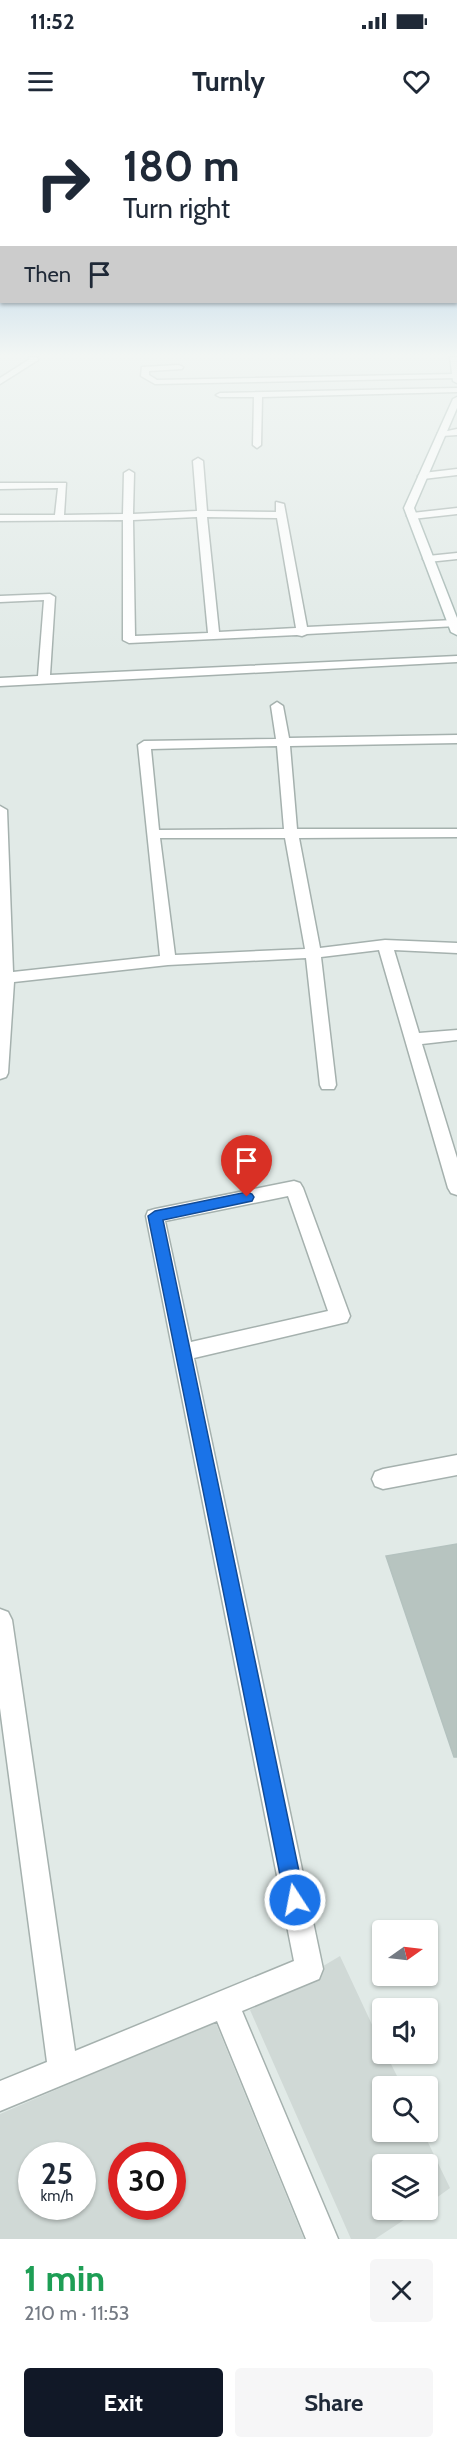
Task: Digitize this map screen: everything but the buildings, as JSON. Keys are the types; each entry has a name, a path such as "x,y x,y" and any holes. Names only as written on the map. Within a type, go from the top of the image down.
{"street":[{"path":"129,473 129,640 455,627 452,608 428,559 409,508 432,456"},
{"path":"198,461 214,637"},
{"path":"423,476 457,472"},
{"path":"0,486 63,485 59,518"},
{"path":"279,503 302,633"},
{"path":"412,516 457,511"},
{"path":"0,518 202,514 281,515"},
{"path":"428,559 457,556"},
{"path":"0,599 50,597 44,679"},
{"path":"0,682 457,659"},
{"path":"277,706 283,742 291,834 313,953 328,1085"},
{"path":"168,960 144,745 457,738"},
{"path":"0,810 3,979 0,1073"},
{"path":"153,834 457,833"},
{"path":"3,979 168,960 313,953 385,945 457,948"},
{"path":"385,945 456,1180"},
{"path":"413,1039 457,1035"},
{"path":"0,2096 309,1969 155,1216 294,1188 340,1316 183,1352"},
{"path":"383,1479 457,1465"},
{"path":"0,1620 63,2070"},
{"path":"224,2003 322,2239"}],"shaded area":[{"path":"340,1956 372,2025 372,2064 391,2064 397,2076 372,2076 372,2142 428,2142 434,2154 372,2154 372,2220 404,2220 375,2239 351,2239 250,2010"},
{"path":"215,2021 304,2239 0,2239 0,2114"},
{"path":"438,2163 450,2188 438,2197"}],"route":[{"path":"247,1197 155,1216 295,1900"}]}
